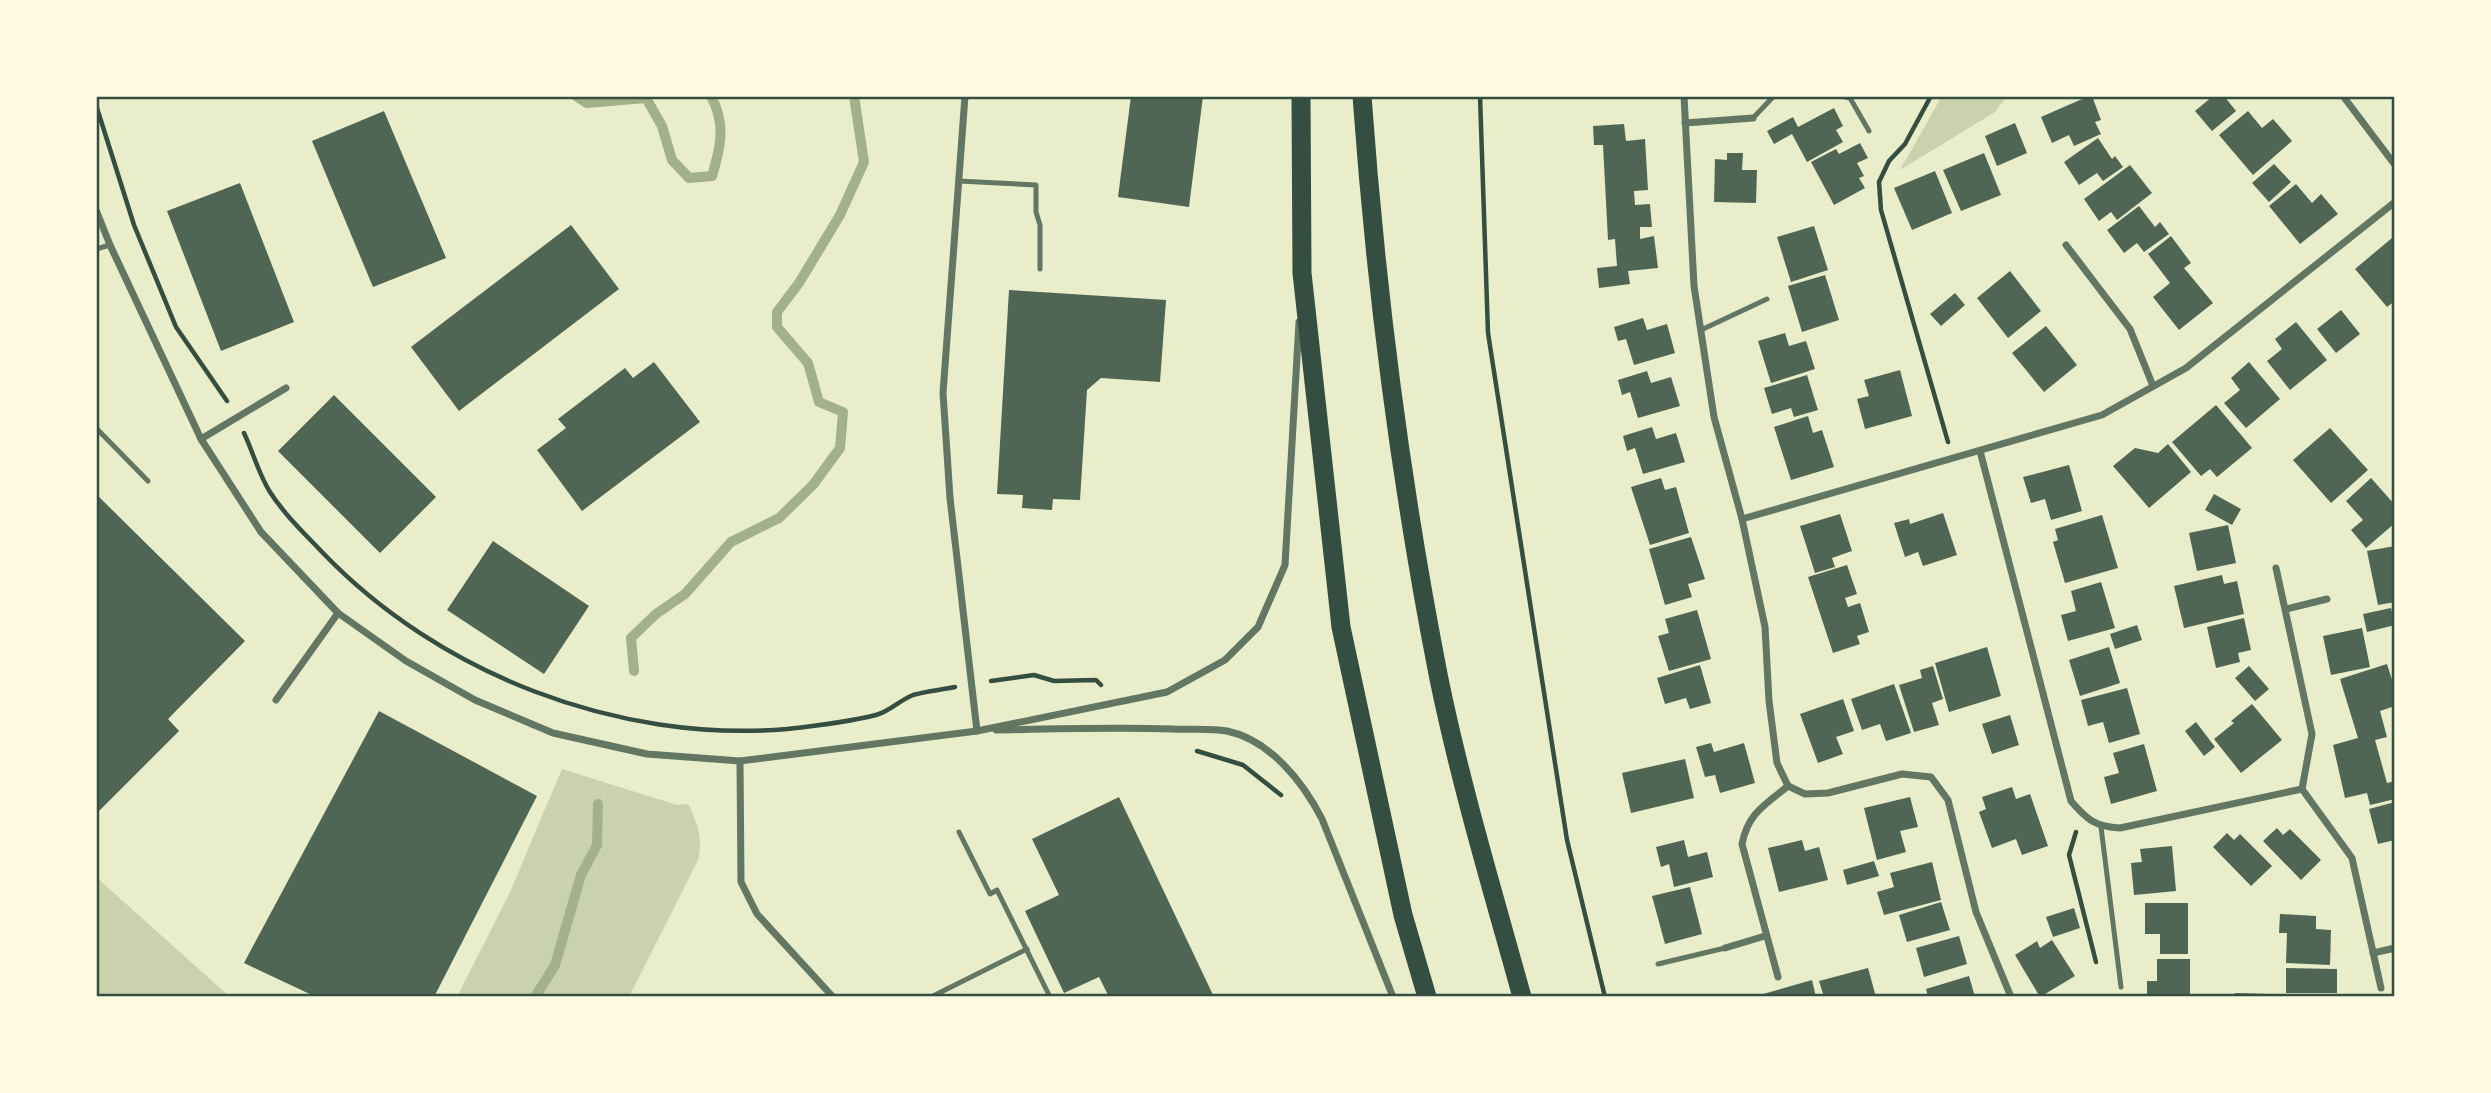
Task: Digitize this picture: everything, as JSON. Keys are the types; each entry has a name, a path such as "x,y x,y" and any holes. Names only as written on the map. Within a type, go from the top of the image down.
{"highway":[{"path":"1301,96 1302,272 1341,627 1403,915 1427,997"},
{"path":"1362,96 1371,229 1404,484 1440,681 1522,997"}],"street":[{"path":"965,96 943,393 950,498 978,731"},
{"path":"1684,96 1694,286 1714,417 1742,519 1765,627 1769,701 1777,763 1788,786 1805,794 1828,793 1902,774 1931,777 1948,800 1976,912 2011,997"},
{"path":"2343,96 2395,165"},
{"path":"1685,123 1753,118"},
{"path":"1742,519 2102,415 2186,368 2395,202"},
{"path":"96,211 201,439 261,532 338,613 405,661 475,701 553,733 647,754 740,761 978,731 1167,692 1225,660 1258,627 1285,565 1302,272"},
{"path":"2066,245 2130,328 2153,386"},
{"path":"201,439 286,387"},
{"path":"1980,451 2071,801 2082,815 2101,827 2120,828 2302,789"},
{"path":"2276,568 2312,734 2302,789 2352,858 2381,988"},
{"path":"2286,609 2326,599"},
{"path":"276,701 338,613"},
{"path":"978,731 1227,731 1257,744 1284,764 1308,792 1322,819 1393,997"},
{"path":"740,761 741,882 757,915 833,997"},
{"path":"1778,976 1742,844 1745,827 1758,810 1788,786"},
{"path":"1725,948 1765,936"},
{"path":"2373,953 2395,948"}],"lane":[{"path":"1753,118 1774,96"},
{"path":"1841,96 1850,99 1869,131"},
{"path":"958,181 1036,185 1040,269"},
{"path":"96,249 110,245"},
{"path":"1701,330 1768,299"},
{"path":"96,428 148,481"},
{"path":"2101,827 2121,987"},
{"path":"958,832 990,894 997,890 1050,997"},
{"path":"1658,964 1725,948"},
{"path":"932,997 1027,949"}],"path":[{"path":"1480,96 1488,333 1567,840 1605,997"},
{"path":"1931,96 1905,144 1889,161 1879,182 1881,210 1953,459"},
{"path":"96,105 134,225 176,327 237,417 269,490 299,528 340,570 388,611 457,656 568,703 652,724 709,729 786,729 878,715 912,695 1034,675 1054,681 1096,680 1102,687 1105,704"},
{"path":"1191,750 1243,765 1280,794 1286,802"},
{"path":"2082,815 2068,855 2099,971"}],"green space":[{"path":"1942,96 2007,96 1995,112 1900,170"},
{"path":"562,769 677,805 688,804 699,831 698,860 629,997 457,997 510,892"},
{"path":"96,877 230,997 96,996"}],"building":[{"path":"1131,96 1203,96 1189,207 1118,197"},
{"path":"2092,96 2101,120 2095,122 2101,134 2074,146 2069,135 2052,143 2041,117"},
{"path":"2213,96 2224,96 2236,111 2212,131 2195,111"},
{"path":"1834,108 1843,126 1836,130 1843,142 1807,162 1792,134 1774,144 1767,131 1793,117 1798,127"},
{"path":"384,111 446,258 373,287 312,141"},
{"path":"2248,111 2262,128 2273,119 2292,141 2253,175 2219,135"},
{"path":"2015,123 2027,153 1997,166 1985,136"},
{"path":"1624,124 1626,141 1645,139 1648,190 1634,191 1635,205 1650,204 1652,227 1640,227 1640,239 1654,236 1658,268 1628,271 1630,284 1599,288 1597,268 1617,266 1615,239 1608,240 1603,145 1594,145 1593,126"},
{"path":"2098,138 2112,159 2115,156 2123,167 2103,181 2097,173 2079,185 2064,162"},
{"path":"1860,143 1868,158 1857,163 1864,176 1859,178 1865,188 1834,205 1811,162 1836,149 1839,154"},
{"path":"1727,153 1743,153 1742,170 1757,170 1756,203 1714,202 1715,159 1727,160"},
{"path":"1984,153 2001,195 1961,211 1943,170"},
{"path":"2274,164 2291,182 2269,202 2252,183"},
{"path":"2130,165 2152,193 2117,220 2111,212 2099,221 2084,199"},
{"path":"1935,171 1952,213 1912,230 1894,188"},
{"path":"240,183 294,322 221,351 167,211"},
{"path":"2296,184 2312,203 2321,194 2338,214 2300,244 2269,206"},
{"path":"2139,206 2155,227 2160,222 2169,234 2144,252 2137,243 2124,253 2107,230"},
{"path":"571,225 619,289 459,411 411,347"},
{"path":"1814,226 1828,270 1791,282 1777,237"},
{"path":"2171,236 2191,263 2184,268 2213,303 2179,330 2153,297 2170,283 2148,254"},
{"path":"2392,238 2395,241 2395,301 2387,307 2355,269"},
{"path":"2010,271 2041,311 2008,338 1977,298"},
{"path":"1825,275 1839,320 1802,332 1788,286"},
{"path":"1009,290 1166,300 1160,382 1101,378 1087,390 1080,500 1053,499 1052,510 1022,508 1023,495 997,494"},
{"path":"1955,293 1965,305 1941,326 1930,314"},
{"path":"2341,310 2360,334 2336,353 2317,329"},
{"path":"1643,318 1647,330 1667,324 1675,353 1634,365 1626,339 1618,341 1614,327"},
{"path":"2296,322 2327,360 2290,390 2267,361 2282,349 2275,339"},
{"path":"2046,326 2077,365 2044,392 2012,353"},
{"path":"1785,333 1789,346 1806,341 1815,369 1771,383 1758,341"},
{"path":"654,362 700,422 582,511 537,450 566,428 558,419 625,368 633,378"},
{"path":"2249,362 2280,399 2246,428 2224,403 2240,390 2231,378"},
{"path":"1900,370 1912,416 1865,429 1857,399 1869,396 1864,380"},
{"path":"1647,371 1651,383 1671,377 1680,406 1638,418 1630,392 1622,395 1618,380"},
{"path":"1807,375 1818,410 1794,417 1791,408 1772,414 1764,388"},
{"path":"334,395 436,497 380,553 278,451"},
{"path":"2216,405 2252,448 2217,477 2210,469 2201,476 2172,442"},
{"path":"1808,416 1813,433 1822,430 1834,467 1791,480 1774,427"},
{"path":"1652,427 1656,439 1676,433 1685,462 1643,474 1635,448 1627,451 1623,436"},
{"path":"2330,428 2368,470 2331,503 2293,460"},
{"path":"2168,444 2191,472 2149,508 2113,466 2135,448 2158,453"},
{"path":"2069,465 2082,511 2051,520 2045,499 2031,503 2023,477"},
{"path":"1661,478 1665,490 1676,487 1689,533 1650,545 1631,487"},
{"path":"2371,478 2395,505 2395,523 2366,548 2351,530 2363,520 2346,501"},
{"path":"96,494 245,641 168,719 179,731 96,814"},
{"path":"2214,494 2241,509 2232,525 2205,510"},
{"path":"1943,513 1957,555 1923,566 1918,552 1905,557 1894,523 1909,519 1910,524"},
{"path":"1840,514 1852,551 1832,558 1835,567 1815,573 1800,526"},
{"path":"2102,515 2118,568 2065,583 2053,542 2058,540 2055,529"},
{"path":"2228,525 2236,563 2197,571 2189,533"},
{"path":"1691,537 1705,579 1688,584 1692,597 1665,605 1649,549"},
{"path":"493,541 589,606 544,674 447,610"},
{"path":"2395,546 2395,602 2378,605 2367,551"},
{"path":"1847,565 1857,594 1845,598 1848,607 1860,603 1869,632 1857,636 1860,644 1833,653 1808,577"},
{"path":"2222,575 2224,584 2237,581 2244,614 2184,628 2174,586"},
{"path":"2101,582 2115,628 2068,641 2061,615 2076,611 2071,591"},
{"path":"2391,608 2395,625 2367,632 2363,614"},
{"path":"1697,610 1711,659 1669,671 1658,636 1669,633 1665,619"},
{"path":"2244,618 2251,650 2238,653 2240,662 2216,668 2207,627"},
{"path":"2137,625 2142,640 2115,649 2110,634"},
{"path":"2362,628 2370,667 2331,675 2323,636"},
{"path":"1987,647 2001,696 1949,712 1935,663"},
{"path":"2109,647 2120,683 2080,696 2069,660"},
{"path":"2387,664 2395,689 2395,706 2380,711 2387,737 2375,740 2387,783 2395,781 2395,799 2370,805 2367,793 2345,798 2333,745 2358,738 2340,679"},
{"path":"1700,665 1711,703 1690,709 1686,698 1665,704 1657,678"},
{"path":"1933,666 1943,699 1932,703 1939,725 1914,732 1899,685 1922,678 1920,670"},
{"path":"2249,666 2269,689 2255,701 2235,678"},
{"path":"1894,684 1911,733 1886,741 1880,724 1862,730 1851,699"},
{"path":"2127,688 2140,734 2109,743 2103,722 2088,726 2081,700"},
{"path":"1843,699 1854,731 1836,737 1843,754 1818,763 1800,714"},
{"path":"2252,704 2282,740 2241,773 2214,739"},
{"path":"379,711 537,796 434,997 316,997 244,963"},
{"path":"2010,715 2019,745 1992,754 1982,724"},
{"path":"2196,722 2215,747 2204,756 2185,731"},
{"path":"1711,743 1714,752 1744,743 1755,783 1720,793 1715,775 1705,777 1696,747"},
{"path":"2144,744 2157,791 2111,804 2104,777 2119,773 2113,753"},
{"path":"1685,759 1694,798 1631,813 1622,773"},
{"path":"2012,787 2016,799 2030,794 2048,846 2022,855 2016,839 1992,848 1979,812 1986,809 1982,797"},
{"path":"1119,797 1214,997 1109,997 1099,977 1064,993 1025,911 1059,895 1032,839"},
{"path":"1910,797 1918,827 1900,831 1906,852 1877,860 1864,808"},
{"path":"2395,802 2395,840 2378,844 2369,809"},
{"path":"2277,828 2283,835 2290,829 2321,860 2301,880 2263,841"},
{"path":"2227,833 2234,840 2240,834 2272,866 2251,886 2213,847"},
{"path":"1684,840 1688,857 1707,852 1713,877 1674,887 1669,864 1661,867 1656,847"},
{"path":"1802,840 1805,851 1819,847 1828,880 1779,892 1768,848"},
{"path":"2172,846 2176,891 2134,895 2131,863 2142,862 2140,849"},
{"path":"1874,861 1879,876 1847,885 1843,870"},
{"path":"1932,862 1941,900 1884,915 1877,892 1894,887 1890,873"},
{"path":"1690,887 1702,934 1665,944 1652,896"},
{"path":"1941,902 1950,930 1907,942 1899,915"},
{"path":"2145,903 2188,903 2188,954 2160,954 2160,934 2145,934"},
{"path":"2074,908 2080,928 2053,937 2046,917"},
{"path":"2280,914 2316,916 2316,929 2331,930 2330,965 2286,963 2287,933 2279,933"},
{"path":"1959,936 1967,964 1924,977 1916,948"},
{"path":"2052,940 2075,976 2040,997 2015,955 2037,941 2040,948"},
{"path":"2157,959 2190,959 2190,997 2147,997 2147,981 2157,981"},
{"path":"1868,968 1876,997 1824,997 1819,981"},
{"path":"2286,968 2337,969 2337,993 2286,993"},
{"path":"1969,976 1975,997 1928,997 1926,989"},
{"path":"1812,980 1816,997 1756,997 1756,996"},
{"path":"2235,993 2271,994 2271,997 2235,997"}],"waterway":[{"path":"576,96 587,103 646,98 662,126 672,160 689,178 712,176 715,165 720,145 720,126 711,96"},
{"path":"634,671 631,638 656,614 685,594 731,542 779,518 813,485 840,448 843,412 819,402 808,363 777,327 777,312 799,283 840,215 864,162 854,96"},
{"path":"535,997 555,965 581,875 597,845 598,804"}]}
